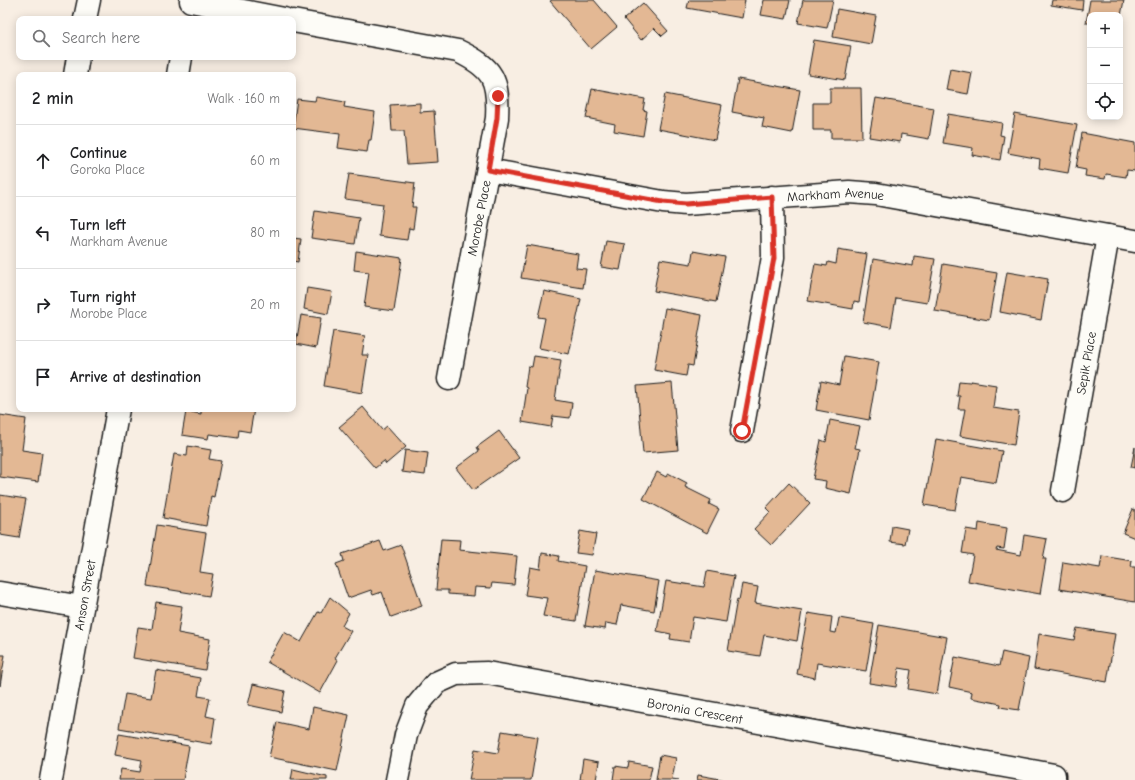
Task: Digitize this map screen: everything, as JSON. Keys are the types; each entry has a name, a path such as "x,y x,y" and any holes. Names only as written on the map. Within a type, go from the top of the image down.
{"street":[{"path":"86,16 89,0"},
{"path":"190,7 260,16"},
{"name":"Morobe Place","path":"296,22 458,51 477,60 492,76 498,96 497,118 449,379"},
{"path":"76,72 78,60"},
{"path":"178,72 180,60"},
{"name":"Markham Avenue","path":"488,170 663,202 686,204 848,192 876,194 1135,241"},
{"path":"742,431 774,258 772,197"},
{"name":"Sepik Place","path":"1063,491 1108,236"},
{"name":"Anson Street","path":"51,780 117,412"},
{"path":"0,593 82,607"},
{"name":"Boronia Crescent","path":"397,780 406,735 417,706 436,683 456,674 487,673 1054,775 1054,780"}],"building":[{"path":"594,0 617,27 591,49 550,1"},
{"path":"689,0 745,0 742,18 687,8"},
{"path":"764,0 790,0 786,19 761,15"},
{"path":"803,0 833,0 827,28 798,23"},
{"path":"1052,0 1083,0 1082,10 1051,5"},
{"path":"1090,0 1124,0 1122,12 1088,12"},
{"path":"643,3 668,31 662,36 654,28 641,40 624,19"},
{"path":"837,9 876,16 871,44 833,37"},
{"path":"814,40 851,46 845,80 808,74"},
{"path":"950,69 972,73 968,94 946,90"},
{"path":"738,79 800,90 792,133 762,127 764,118 732,112"},
{"path":"830,88 861,88 862,138 831,138 831,130 813,130 813,103 830,103"},
{"path":"592,89 645,99 643,110 647,111 643,136 614,131 615,124 586,118"},
{"path":"665,94 722,105 715,140 658,129"},
{"path":"316,97 345,102 344,107 375,112 371,140 369,140 367,152 338,148 340,134 296,128 297,99 315,101"},
{"path":"876,98 934,108 929,139 901,134 900,142 869,137"},
{"path":"420,103 420,112 434,111 438,162 407,164 404,131 392,131 390,105"},
{"path":"948,114 1002,123 1000,135 1004,136 1000,160 972,155 973,148 943,143"},
{"path":"1015,114 1077,125 1068,173 1039,168 1040,159 1008,153"},
{"path":"1082,133 1135,143 1135,171 1127,170 1126,177 1106,174 1105,179 1085,176 1086,170 1076,168"},
{"path":"349,174 415,183 412,207 416,207 413,229 409,228 407,240 379,236 383,204 345,199"},
{"path":"315,211 359,218 355,244 311,238"},
{"path":"296,238 301,239 298,262 296,262"},
{"path":"606,241 625,244 620,270 601,267"},
{"path":"527,245 578,254 576,268 586,269 583,288 521,278"},
{"path":"838,249 867,254 859,302 854,301 853,309 808,301 815,264 827,266 828,262 836,264"},
{"path":"356,251 402,258 394,311 364,307 369,272 354,270"},
{"path":"693,251 725,257 716,302 654,291 660,259 691,264"},
{"path":"914,256 935,259 927,303 896,298 891,327 863,322 873,259 913,266"},
{"path":"943,264 997,273 989,320 935,311"},
{"path":"1007,272 1048,279 1041,320 1000,312"},
{"path":"307,288 332,292 328,314 304,309"},
{"path":"544,291 581,299 569,354 539,348 545,318 538,317"},
{"path":"665,308 702,315 693,366 688,365 686,376 654,370"},
{"path":"301,315 321,318 316,348 296,344"},
{"path":"333,331 365,336 362,355 368,355 362,393 324,386"},
{"path":"534,356 561,360 555,400 572,403 570,418 553,416 551,427 522,422 527,388 525,387 528,366 532,367"},
{"path":"844,356 879,362 869,420 816,410 821,381 839,385"},
{"path":"959,381 971,381 996,385 993,408 1019,412 1014,445 960,436 965,409 958,409 960,396 957,396"},
{"path":"672,383 678,450 643,453 637,386"},
{"path":"363,407 382,430 387,426 406,447 386,464 384,461 375,468 339,427"},
{"path":"186,412 201,414 201,412 253,412 250,432 239,430 238,438 209,434 208,439 182,435"},
{"path":"0,415 26,419 22,450 42,453 38,482 0,477"},
{"path":"830,420 860,426 855,448 860,449 851,494 825,488 826,481 813,479 821,440 826,442"},
{"path":"499,431 519,458 473,490 456,468 479,451 477,447"},
{"path":"936,439 1002,451 996,483 961,477 955,510 924,505"},
{"path":"188,446 211,450 209,459 221,461 214,497 211,496 206,526 163,518 174,454 187,456"},
{"path":"1135,447 1135,468 1131,467"},
{"path":"405,450 428,453 425,475 402,472"},
{"path":"657,472 666,477 668,473 687,483 685,487 711,500 709,504 719,509 707,533 643,499"},
{"path":"789,483 810,503 771,545 754,529 770,512 766,508"},
{"path":"0,495 26,499 19,538 0,535"},
{"path":"1133,509 1135,510 1135,538 1123,533"},
{"path":"979,523 1007,528 1004,549 997,548 996,550 1021,555 1024,535 1047,539 1043,559 1046,559 1040,594 968,581 973,555 962,553 966,529 978,531"},
{"path":"157,525 206,533 200,572 213,574 209,596 147,586"},
{"path":"892,526 908,529 905,544 890,542"},
{"path":"580,531 596,534 592,555 576,553"},
{"path":"441,539 460,540 459,550 517,556 514,585 492,583 491,588 475,587 474,596 448,594 448,590 436,590"},
{"path":"380,541 384,551 401,545 422,606 391,617 382,592 373,595 371,590 348,598 336,564 344,561 342,554"},
{"path":"542,553 559,556 558,561 585,566 576,621 543,616 547,598 525,595 530,567 540,569"},
{"path":"1102,556 1132,561 1131,567 1135,567 1135,602 1059,589 1063,562 1100,568"},
{"path":"595,570 659,581 654,611 621,605 617,625 606,623 605,629 585,626"},
{"path":"707,571 734,576 726,622 693,617 689,642 670,639 671,634 657,631 666,581 704,587"},
{"path":"742,584 758,587 755,603 802,611 797,641 764,635 760,656 728,651 737,599 739,600"},
{"path":"330,597 349,613 342,626 351,631 335,658 338,660 320,693 267,662 284,632 301,642 318,612 321,613"},
{"path":"156,602 182,606 178,633 210,639 205,670 133,658 138,627 152,629"},
{"path":"808,613 832,617 830,632 836,633 839,618 874,624 866,671 817,663 815,678 797,674"},
{"path":"879,625 947,637 937,694 908,689 911,670 899,668 896,687 869,683"},
{"path":"1077,628 1115,634 1107,682 1034,669 1039,634 1074,640"},
{"path":"1002,652 1029,658 1019,710 1000,707 1001,704 971,698 972,692 949,687 955,657 999,666"},
{"path":"0,655 5,655 0,686"},
{"path":"156,670 201,678 198,696 210,698 206,716 215,718 211,744 119,728 125,694 151,698"},
{"path":"253,684 285,691 281,712 248,705"},
{"path":"313,707 349,715 337,771 269,757 277,722 309,729"},
{"path":"502,731 538,737 531,780 469,780 475,749 498,753"},
{"path":"119,734 189,746 183,780 119,780 121,769 140,772 142,760 115,755"},
{"path":"660,755 676,758 672,779 679,780 656,780"},
{"path":"583,759 599,762 596,780 580,780"},
{"path":"629,762 652,766 649,780 613,780 615,766 628,768"},
{"path":"293,769 327,777 327,780 291,780"},
{"path":"698,775 726,780 697,780"}],"route":[{"path":"498,96 497,118 488,170 663,202 686,204 708,203 772,197 774,258 742,431"}]}
